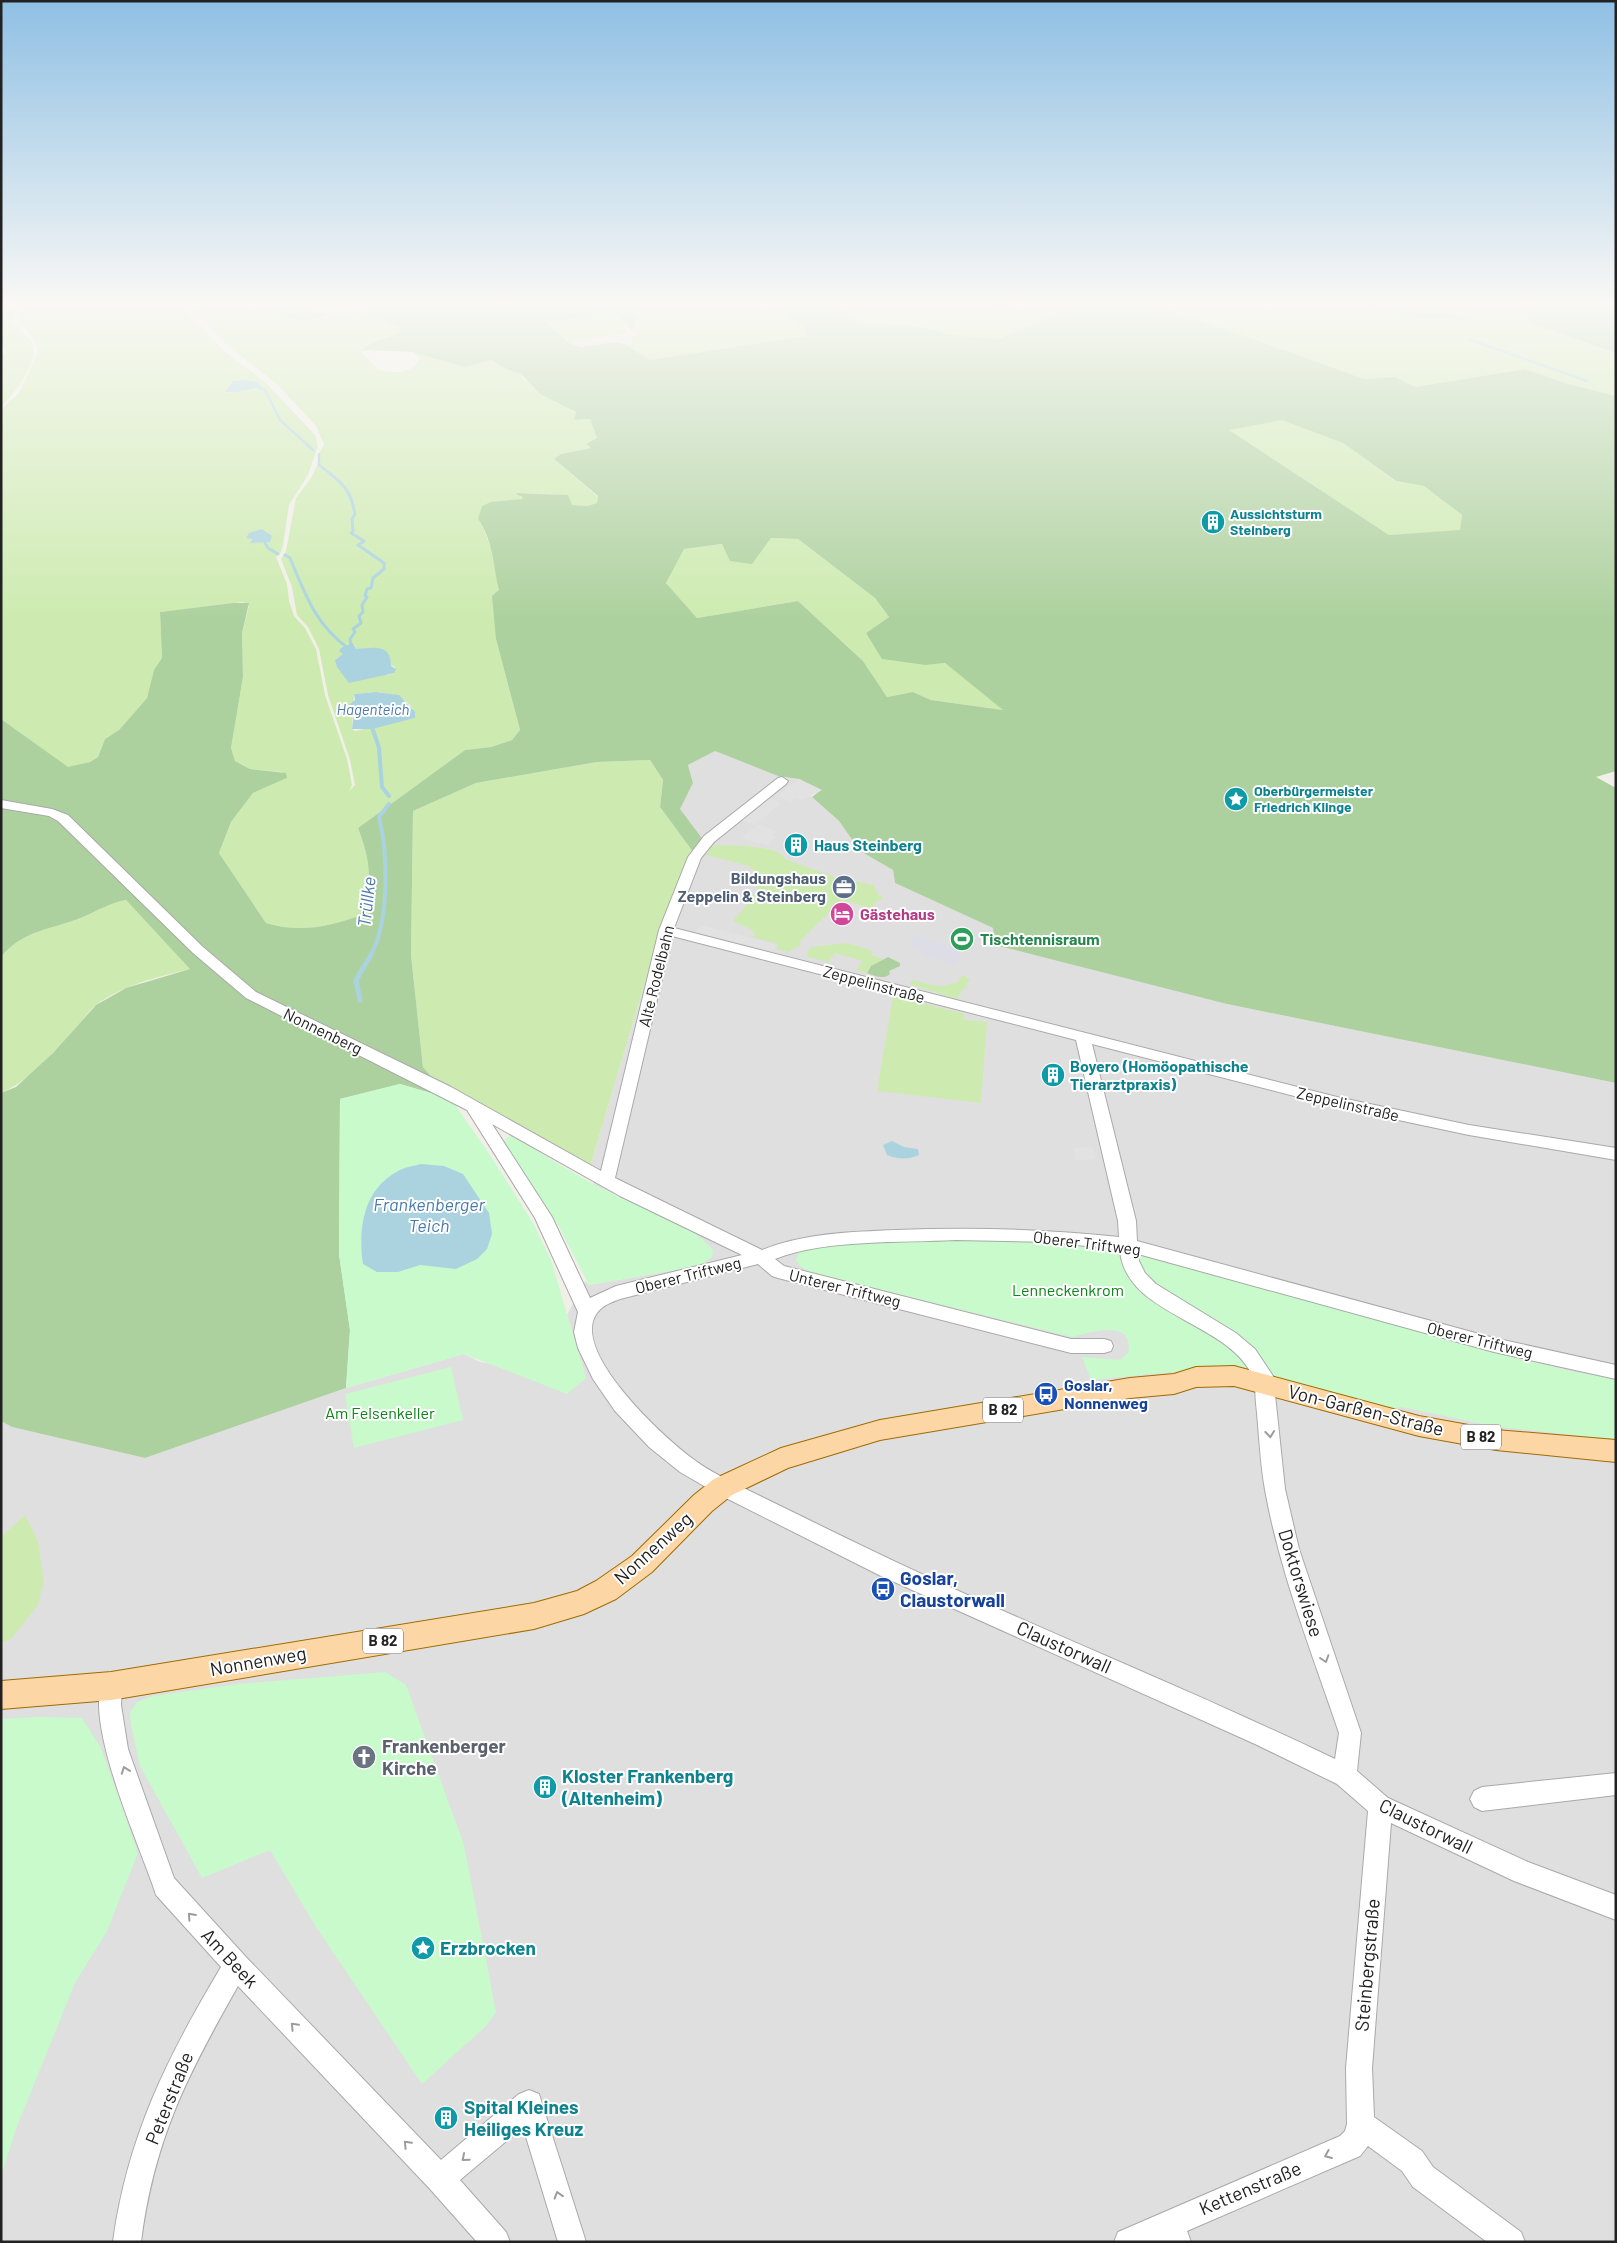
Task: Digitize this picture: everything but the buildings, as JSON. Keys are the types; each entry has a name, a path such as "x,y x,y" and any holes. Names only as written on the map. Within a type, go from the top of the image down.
{"main road":[{"name":"Nonnenweg","path":"1,1695 111,1686 534,1616 563,1609 584,1602 606,1590 642,1564 703,1503 723,1487 781,1459 880,1430 1130,1388 1174,1384 1198,1388 1229,1389 1264,1385"},
{"name":"Von-Garßen-Straße","path":"1264,1385 1419,1426 1496,1440 1616,1451"}],"street":[{"name":"Alte Rodelbahn","path":"606,1181 613,1159 666,930 696,857 704,844 782,781"},
{"name":"Nonnenberg","path":"1,804 52,813 63,818 92,844 198,950 251,995 472,1106"},
{"name":"Zeppelinstraße","path":"666,930 1336,1102 1469,1130 1616,1154"},
{"path":"1083,1038 1127,1220 1130,1261 1144,1283 1229,1338 1248,1354 1263,1376 1264,1385"},
{"name":"Unterer Triftweg","path":"472,1106 606,1181 761,1257 778,1271 1070,1346 1104,1346"},
{"path":"472,1106 543,1217 587,1312"},
{"name":"Oberer Triftweg","path":"587,1312 598,1301 616,1293 761,1257 792,1245 856,1238 956,1234 1051,1236 1130,1245 1494,1345 1616,1372"},
{"name":"Claustorwall","path":"587,1312 583,1332 588,1348 600,1374 622,1406 656,1440 687,1466 723,1487 888,1569 1263,1736 1345,1776 1380,1806 1523,1872 1616,1908"},
{"name":"Doktorswiese","path":"1264,1385 1275,1489 1289,1549 1350,1733 1345,1776"},
{"name":"Am Beek","path":"111,1686 110,1705 116,1749 165,1886 236,1965 440,2179 496,2242"},
{"path":"1482,1799 1616,1784"},
{"name":"Steinbergstraße","path":"1361,2124 1359,2068 1380,1806"},
{"name":"Peterstraße","path":"127,2242 143,2163 159,2110 190,2046 236,1965"},
{"path":"440,2179 529,2104 572,2242"},
{"path":"1361,2124 1412,2161 1423,2176 1441,2192 1511,2242"},
{"name":"Kettenstraße","path":"1128,2242 1173,2232 1350,2146 1357,2139 1361,2124"}],"shaded area":[{"path":"715,751 778,776 799,779 812,797 839,821 860,851 893,870 895,883 993,928 1227,1004 1616,1083 1616,2242 1,2242 1,1421 12,1427 145,1458 346,1388 464,1354 480,1362 586,1378 567,1315 585,1281 589,1285 699,1266 688,1231 662,1215 594,1185 590,1167 665,915 676,889 679,809 693,783 688,765"},
{"path":"799,779 822,790 803,800 796,798 790,802 776,796"},
{"path":"767,798 781,803 755,825 741,820"},
{"path":"759,824 778,832 773,835 776,837 767,845 741,838"},
{"path":"701,925 777,945 772,951 695,932"},
{"path":"917,936 953,947 964,948 955,965 922,955 925,951 909,946"},
{"path":"1093,1147 1096,1159 1076,1160 1073,1148"}],"green space":[{"path":"1,410 291,410 315,435 318,446 308,475 289,505 283,545 281,552 276,557 287,584 289,601 294,616 305,628 316,649 325,695 347,759 352,785 349,791 355,785 350,760 328,695 319,649 308,627 297,615 292,587 281,559 286,551 296,498 311,478 318,463 318,455 324,445 316,426 301,410 571,410 576,413 574,420 590,419 597,438 586,444 591,448 561,454 554,459 598,497 597,503 587,506 572,505 553,494 518,493 522,499 483,526 491,549 499,590 496,639 520,730 512,740 491,747 465,750 358,828 366,851 369,872 367,892 359,916 324,926 302,928 290,928 266,923 219,853 231,822 253,793 287,778 282,772 250,769 235,761 231,748 243,677 242,633 249,606 243,602 160,612 162,658 154,671 147,698 119,730 105,739 98,757 90,762 68,768 1,719","holes":["354,644 356,649 395,667 394,673 388,675 336,658 341,657","376,692 401,698 411,706 415,718 355,731 352,729 354,694"]},
{"path":"571,410 1615,410 1616,771 1596,777 1616,788 1616,1083 1227,1004 995,945 993,928 895,883 893,870 860,851 839,821 812,797 821,790 799,779 778,776 715,751 688,765 693,783 680,809 704,841 694,853 660,807 663,780 650,760 597,762 476,783 413,811 411,955 423,1067 451,1099 400,1084 340,1099 339,1254 350,1330 346,1388 145,1458 12,1427 1,1421 1,1093 16,1087 53,1053 96,1005 126,988 190,969 126,900 29,935 10,948 1,957 1,719 68,767 90,762 98,757 105,739 119,730 147,698 154,670 162,658 160,612 233,603 249,603 242,633 243,677 231,748 235,761 250,769 286,773 287,778 253,793 231,822 219,853 266,923 290,928 302,928 324,926 359,916 367,892 369,872 366,851 358,828 465,750 491,747 512,740 520,730 496,639 492,596 499,590 490,544 478,519 482,506 491,502 522,499 517,493 568,495 572,505 587,506 597,503 598,496 554,459 561,454 591,448 586,444 597,438 590,419 574,420 576,412","holes":["1282,420 1343,443 1396,481 1424,486 1462,515 1460,530 1389,535 1229,430","771,538 798,539 875,598 889,617 866,633 882,659 926,665 945,663 1003,710 931,700 913,692 887,697 863,661 798,601 697,618 666,583 684,549 722,544 730,561 752,564"]},
{"path":"1282,419 1343,443 1395,481 1424,486 1462,515 1460,531 1389,535 1228,430"},
{"path":"771,538 798,539 875,598 889,617 866,633 926,665 945,663 1004,710 931,700 913,692 887,697 863,661 798,601 697,618 666,583 683,549"},
{"path":"650,760 663,780 660,807 694,853 665,915 590,1167 451,1099 423,1067 411,955 413,811 476,783 597,762"},
{"path":"712,846 753,847 775,851 782,854 785,859 848,882 853,881 874,885 878,895 884,898 874,904 870,915 858,913 863,906 847,901 822,919 800,941 801,945 788,952 776,949 778,944 752,937 755,934 752,930 733,921 754,894 758,880 755,873 749,866 706,855"},
{"path":"126,900 191,969 130,986 107,997 91,1009 42,1064 22,1081 1,1093 1,957 10,948 29,935"},
{"path":"848,943 873,951 871,955 883,959 871,966 867,973 856,970 863,961 835,953 828,962 806,955 811,947"},
{"path":"888,957 900,963 900,966 889,971 890,974 885,977 867,973 871,966"},
{"path":"962,975 970,980 966,985 967,989 964,988 957,999 909,984 913,980 943,986 957,983"},
{"path":"893,996 965,1014 964,1020 987,1022 981,1103 877,1091"},
{"path":"400,1084 451,1099 492,1158 533,1223 551,1260 586,1378 567,1394 464,1354 346,1388 350,1330 339,1254 340,1099"},
{"path":"512,1135 588,1181 680,1224 703,1240 713,1250 712,1257 699,1266 589,1285 559,1227 502,1141"},
{"name":"Lenneckenkrom","path":"970,1238 1051,1242 1116,1250 1134,1285 1145,1297 1238,1353 1250,1368 1194,1370 1091,1380 1082,1357 1120,1360 1128,1353 1128,1342 1125,1335 1118,1331 1109,1330 1089,1332 1072,1337 811,1273 801,1267 796,1260 799,1252 810,1248 859,1242"},
{"path":"1144,1253 1482,1349 1570,1371 1616,1379 1616,1440 1493,1426 1401,1407 1392,1409 1275,1377 1247,1344 1142,1273 1138,1266 1139,1257"},
{"name":"Am Felsenkeller","path":"451,1367 463,1420 354,1448 345,1394"},
{"path":"25,1515 38,1541 44,1581 38,1605 11,1639 1,1643 1,1537"},
{"path":"385,1672 406,1685 464,1845 496,2012 486,2026 422,2084 316,1927 270,1850 202,1878 140,1766 131,1725 130,1712 137,1702 153,1696 238,1684"},
{"path":"39,1717 82,1718 101,1748 138,1853 107,1931 75,1983 16,2129 1,2176 1,1719"}],"water":[{"path":"262,529 272,536 270,542 250,543 253,539 246,538 249,533"},
{"path":"353,643 356,649 380,648 384,650 388,654 391,666 396,669 394,673 349,683 337,667 335,660 343,654 339,651 341,648"},
{"name":"Hagenteich","path":"376,692 399,695 415,712 415,718 372,729 352,729 354,714 349,705 355,700 354,694"},
{"path":"892,1141 904,1147 918,1149 919,1155 903,1158 887,1155 883,1145"},
{"name":"Frankenberger Teich","path":"421,1164 444,1166 463,1174 489,1213 492,1234 487,1249 477,1259 456,1269 420,1265 398,1272 377,1272 363,1264 361,1237 370,1199 386,1179 401,1170"}],"waterway":[{"name":"Trüllke","path":"275,410 280,420 313,450"},
{"name":"Trüllke","path":"319,454 319,465 332,475"},
{"name":"Trüllke","path":"330,474 340,482 350,496 355,514 352,519 353,531 351,533 364,541 358,545 384,563 384,569 373,578 371,588 367,589 365,596 367,597 362,605 363,612 359,616 361,623 353,629 355,632 350,639 351,648"},
{"path":"265,543 268,548 278,554"},
{"path":"285,555 290,558 307,597 320,619 328,630 349,649"},
{"name":"Trüllke","path":"371,724 379,748 382,787 389,796"},
{"name":"Trüllke","path":"370,956 381,926 384,907 384,850 379,817 389,804"},
{"name":"Trüllke","path":"360,1000 356,980 371,955"}],"place":[{"name":"Aussichtsturm Steinberg","path":"1213,522"},
{"name":"Oberbürgermeister Friedrich Klinge","path":"1236,799"},
{"name":"Haus Steinberg","path":"796,845"},
{"name":"Bildungshaus Zeppelin & Steinberg","path":"844,887"},
{"name":"Gästehaus","path":"842,914"},
{"name":"Tischtennisraum","path":"962,939"},
{"name":"Boyero (Homöopathische Tierarztpraxis)","path":"1053,1075"},
{"name":"Goslar, Nonnenweg","path":"1046,1394"},
{"name":"Goslar, Claustorwall","path":"883,1589"},
{"name":"Frankenberger Kirche","path":"364,1757"},
{"name":"Kloster Frankenberg (Altenheim)","path":"545,1787"},
{"name":"Erzbrocken","path":"423,1948"},
{"name":"Spital Kleines Heiliges Kreuz","path":"446,2118"}]}
